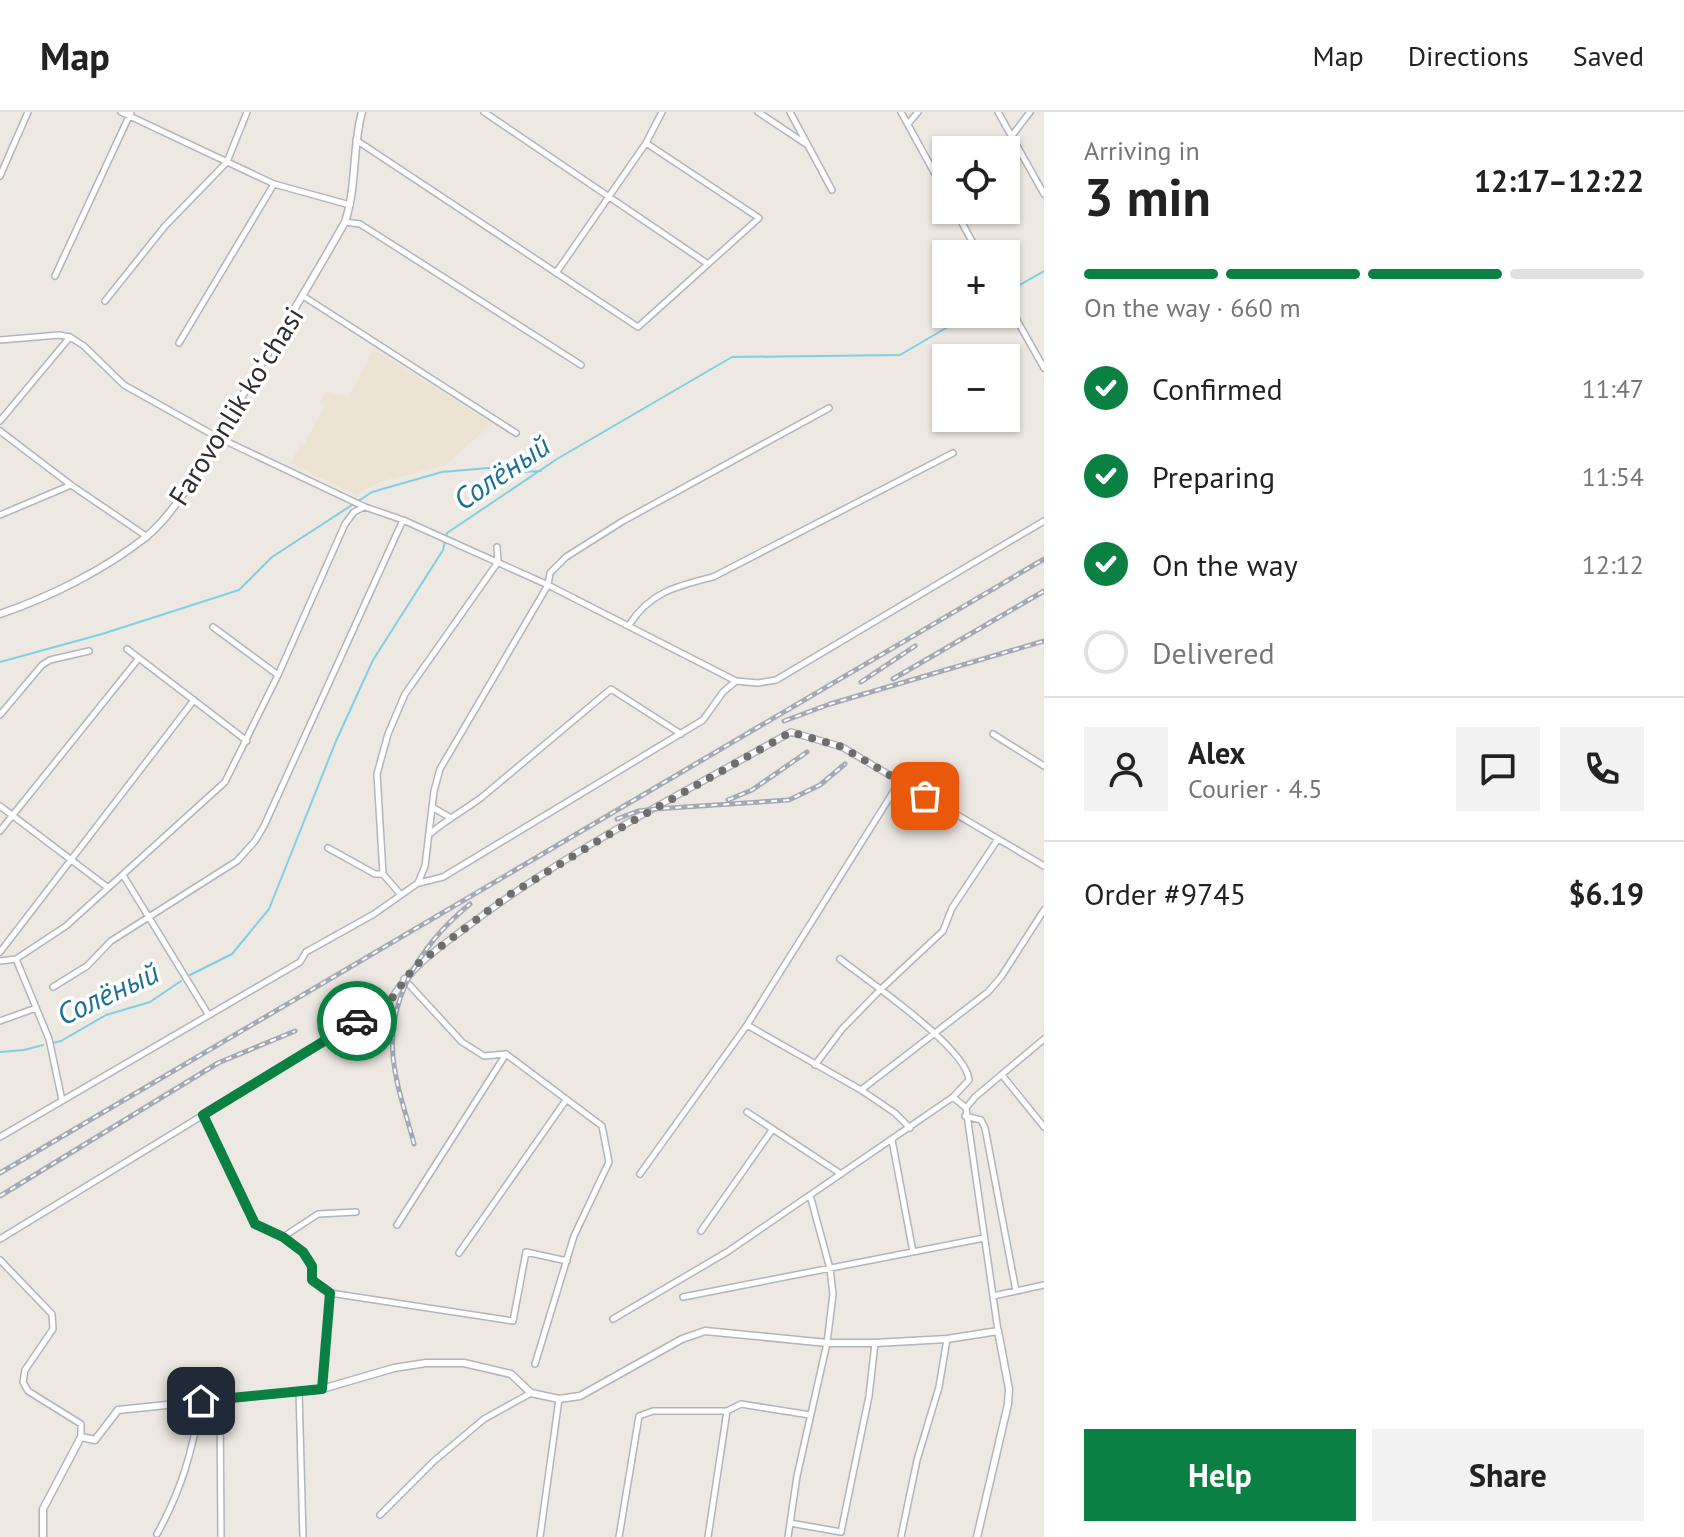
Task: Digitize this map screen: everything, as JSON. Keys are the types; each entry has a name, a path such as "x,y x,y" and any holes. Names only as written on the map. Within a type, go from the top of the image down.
{"street":[{"path":"0,176 28,112"},
{"path":"121,112 274,184 350,205"},
{"path":"105,301 165,226 227,162 247,112"},
{"name":"Farovonlik koʻchasi","path":"0,614 94,571 146,536 171,512 345,222 350,205 355,140 362,112"},
{"path":"484,112 708,264"},
{"path":"556,273 646,143 662,112"},
{"path":"758,112 807,144"},
{"path":"790,112 832,190"},
{"path":"901,112 932,168"},
{"path":"908,124 918,112"},
{"path":"998,112 1010,136"},
{"path":"1012,136 1030,112"},
{"path":"55,276 130,114"},
{"path":"355,140 638,327 759,218 646,143"},
{"path":"1020,153 1044,194"},
{"path":"179,343 274,184"},
{"path":"345,222 360,224 581,365"},
{"path":"303,296 516,433"},
{"path":"1020,326 1044,368"},
{"path":"0,340 59,335 70,337 84,346 124,385 217,437 362,506 439,535 548,585 736,681 758,683 776,680 1044,521"},
{"path":"0,421 70,337"},
{"path":"418,883 425,866 440,769 548,585 550,573 566,557 623,521 829,408"},
{"path":"0,431 146,536"},
{"path":"629,625 641,607 675,586 713,577 953,453"},
{"path":"0,515 71,485"},
{"path":"0,961 16,959 66,926 225,782 278,675 345,524 362,506"},
{"path":"53,987 87,966 111,941 237,861 255,841 403,520"},
{"path":"401,895 383,874 377,774 388,734 405,694 420,670 498,562 497,547"},
{"path":"213,627 278,675"},
{"path":"127,649 247,741"},
{"path":"0,715 42,665 89,651"},
{"path":"0,831 139,658"},
{"path":"0,1137 300,962 306,952 374,914 418,883 443,877 681,734 703,720 723,692 736,681"},
{"path":"430,833 482,797 611,689 681,734"},
{"path":"0,952 194,700"},
{"path":"0,1239 390,1001 415,966 509,895 608,835 791,732 842,747 1044,866"},
{"path":"993,734 1044,766"},
{"path":"640,1174 747,1025 900,781"},
{"path":"0,806 107,887"},
{"path":"432,807 449,817"},
{"path":"815,1065 842,1029 943,931 952,908 998,839"},
{"path":"328,848 375,874 383,874"},
{"path":"123,875 208,1014"},
{"path":"861,1090 995,984 1044,910"},
{"path":"16,959 49,1039 62,1100"},
{"path":"613,1319 727,1252 910,1128 953,1097 970,1078 967,1070 936,1033 840,959"},
{"path":"404,979 462,1042 484,1056 506,1054 602,1126 609,1162 574,1236 535,1364"},
{"path":"0,1021 37,1007"},
{"path":"747,1025 861,1090 895,1113 910,1128"},
{"path":"977,1537 1009,1389 966,1108 1044,1039"},
{"path":"397,1225 506,1054"},
{"path":"1002,1075 1044,1127"},
{"path":"953,1097 966,1108"},
{"path":"459,1253 566,1100"},
{"path":"747,1112 841,1174"},
{"path":"203,1115 255,1224 283,1237 303,1252 312,1266 312,1280 330,1293 513,1321 526,1252 567,1261"},
{"path":"965,1116 981,1120 985,1128 1016,1291"},
{"path":"701,1231 772,1130"},
{"path":"892,1140 913,1252"},
{"path":"788,1537 797,1476 827,1343 833,1294 830,1269 810,1195"},
{"path":"283,1237 318,1214 356,1212"},
{"path":"683,1297 984,1238"},
{"path":"0,1260 52,1314 53,1329 25,1370 23,1382 28,1391 81,1424 81,1437 43,1509 43,1537"},
{"path":"993,1296 1044,1285"},
{"path":"322,1389 330,1293"},
{"path":"81,1437 95,1440 118,1410 322,1389 394,1368 426,1363 464,1363 511,1374 531,1393 559,1399 580,1396 682,1339 705,1331 827,1343 875,1343 947,1339 998,1331"},
{"path":"901,1537 917,1460 939,1387 947,1339"},
{"path":"790,1523 841,1532 869,1396 875,1343"},
{"path":"299,1391 303,1537"},
{"path":"380,1515 434,1461 484,1419 531,1393"},
{"path":"220,1399 221,1537"},
{"path":"540,1537 559,1399"},
{"path":"157,1534 177,1499 192,1452 201,1401"},
{"path":"619,1537 639,1416 653,1411 727,1411 741,1404 810,1415"},
{"path":"708,1537 727,1411"}],"shaded area":[{"path":"374,349 492,424 445,465 379,482 356,495 291,463 325,405 320,402 326,391 349,397"}],"waterway":[{"name":"Солёный","path":"1020,285 1044,271"},
{"name":"Солёный","path":"190,975 232,954 269,909 336,741 373,660 443,550 447,533 557,459 732,357 900,355 946,328"},
{"path":"0,662 102,634 239,590 272,557 372,492 442,472 500,467 521,472 541,471"},
{"name":"Солёный","path":"53,1043 106,1015 150,1002 181,981"},
{"name":"Солёный","path":"0,1052 43,1045"}],"railway":[{"path":"0,1173 1044,559"},
{"path":"893,679 1044,591"},
{"path":"784,721 830,704 1044,641"},
{"path":"861,682 915,646"},
{"path":"728,800 752,790 807,752"},
{"path":"617,819 655,809 789,800 820,785 845,764"},
{"path":"414,1144 395,1071 392,1046 394,1022 409,978 421,957 435,938 470,904"},
{"path":"0,1196 218,1063 295,1031"}],"way so far":[{"path":"357,1021 390,1001 415,966 509,895 608,835 791,732 842,747 925,796"}],"route":[{"path":"201,1401 322,1389 330,1293 312,1280 312,1266 303,1252 283,1237 255,1224 203,1115 357,1021"}]}
